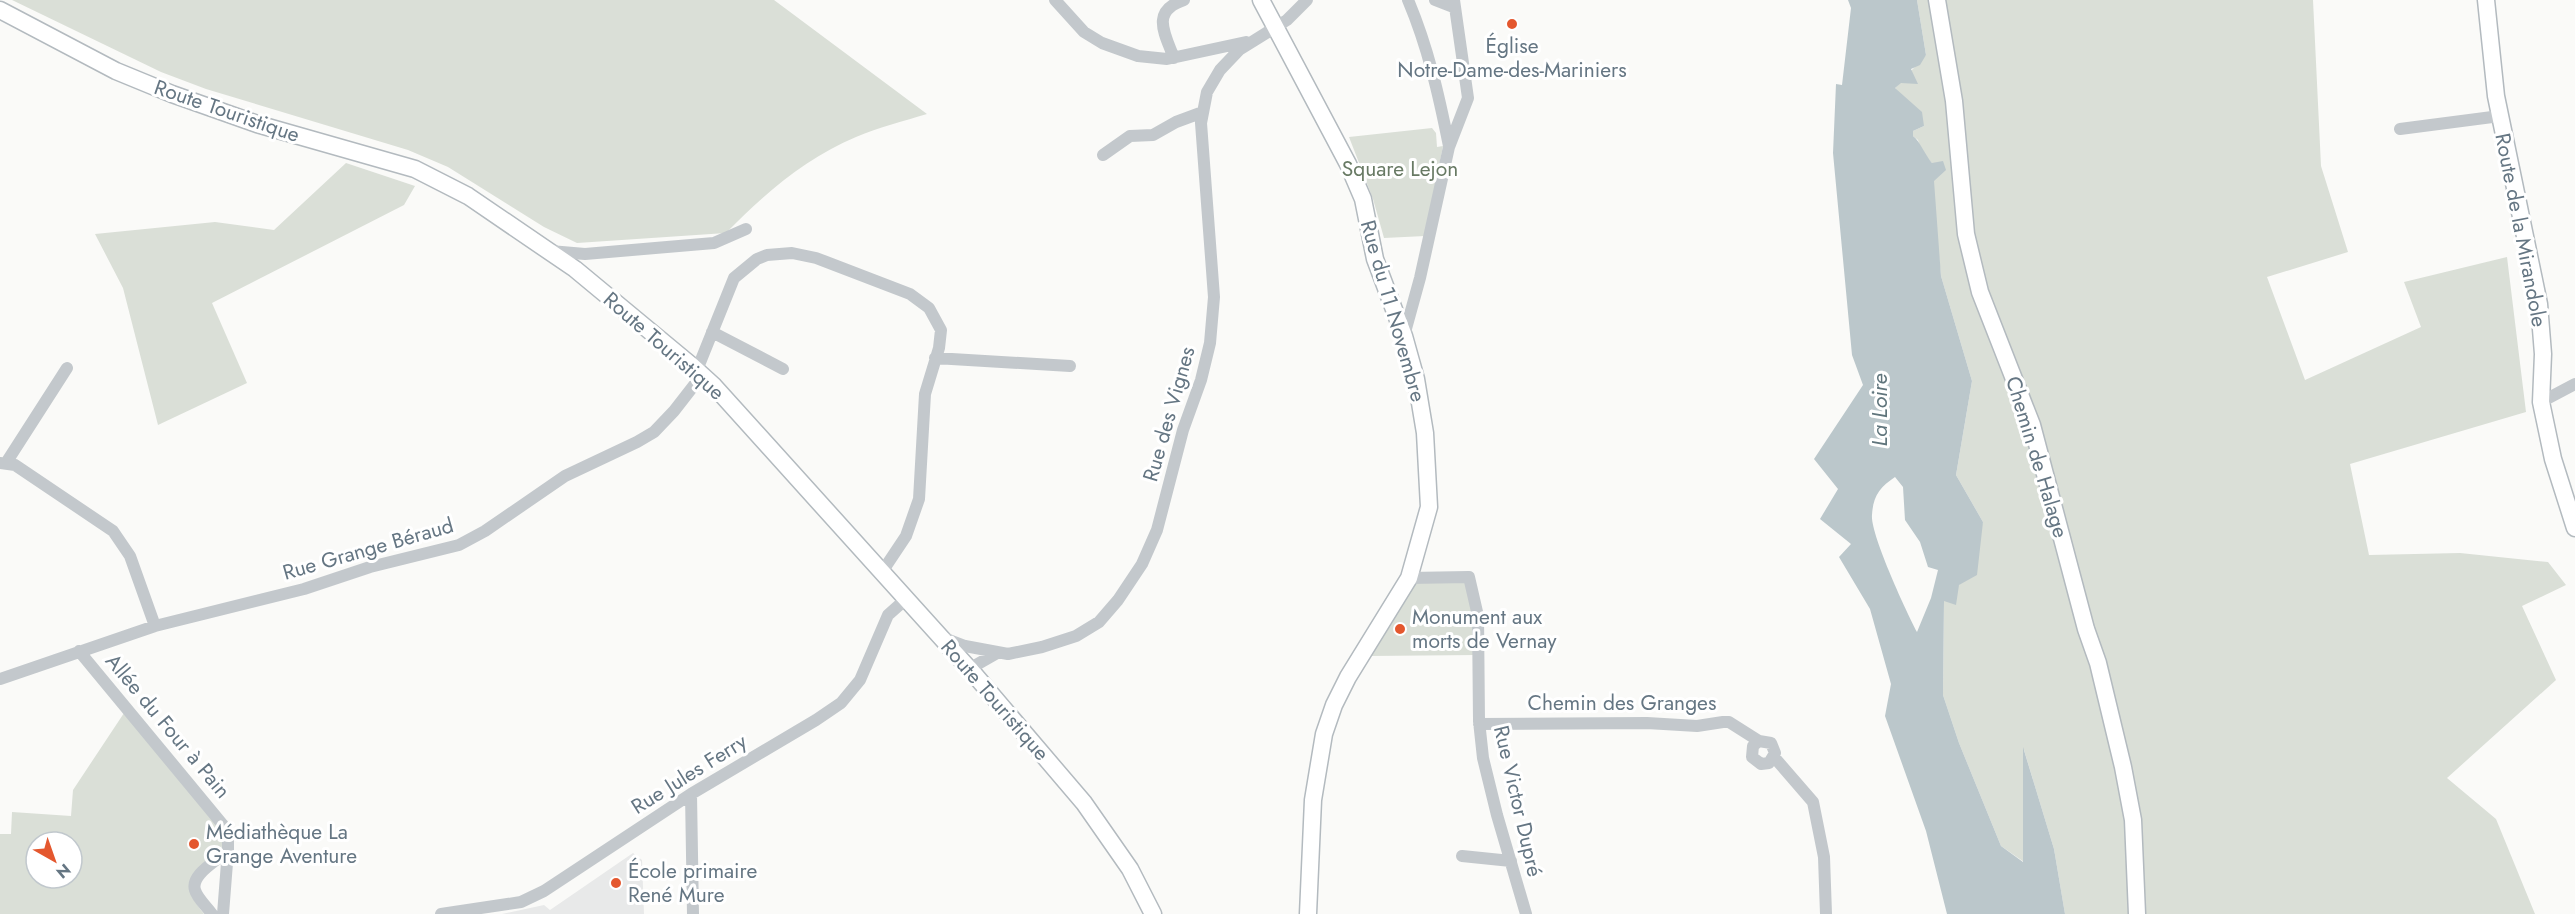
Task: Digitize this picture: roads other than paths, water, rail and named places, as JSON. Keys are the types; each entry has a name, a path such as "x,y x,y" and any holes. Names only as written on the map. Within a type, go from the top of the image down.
{"street":[{"path":"1055,0 1084,32 1102,43 1138,56 1174,58 1250,41"},
{"path":"1174,58 1162,27 1163,16 1172,5 1184,0"},
{"name":"Rue du 11 Novembre","path":"1260,0 1348,164 1363,199 1375,259 1404,336 1416,379 1425,433 1429,507 1408,578 1348,676 1334,705 1324,734 1313,800 1308,914"},
{"name":"Rue des Vignes","path":"940,637 965,646 1008,654 1042,647 1076,636 1099,622 1118,600 1142,564 1157,530 1183,430 1201,380 1210,343 1214,297 1203,182 1201,123 1207,92 1220,70 1250,41 1287,20 1307,0"},
{"path":"1408,0 1420,27 1434,72 1449,147"},
{"path":"1404,336 1420,278 1449,147 1468,98 1454,3 1435,0"},
{"name":"Chemin de Halage","path":"1937,0 1954,101 1966,234 1980,292 2032,425 2086,629 2098,663 2124,767 2133,820 2137,914"},
{"name":"Route de la Mirandole","path":"2486,0 2500,116 2539,304 2542,354 2541,402 2553,459 2575,528"},
{"name":"Route Touristique","path":"0,10 116,71 172,94 257,124 415,169 468,196 575,269 699,372 974,674 1084,802 1130,869 1153,914"},
{"path":"1103,155 1130,136 1153,135 1176,122 1203,112"},
{"path":"2400,129 2500,116"},
{"path":"549,251 585,254 714,243 746,229"},
{"name":"Rue Grange Béraud","path":"0,678 203,612 304,589 370,567 459,545 485,531 565,476 654,432 674,411 699,372 734,278 757,259 777,253 792,253 816,258 910,294 929,308 942,330 925,394 919,499 906,536 897,553 882,572"},
{"path":"712,332 783,369"},
{"path":"935,358 1070,366"},
{"path":"67,368 3,463 15,465 113,531 130,556 155,626"},
{"path":"2541,402 2575,384"},
{"name":"Rue Victor Dupré","path":"1408,578 1469,577 1478,616 1479,724 1483,758 1526,914"},
{"name":"Rue Jules Ferry","path":"441,914 521,902 544,891 691,794 816,720 841,703 860,680 888,615 906,599"},
{"name":"Allée du Four à Pain","path":"79,651 221,819 228,831 224,914"},
{"path":"974,674 976,665 997,653"},
{"name":"Chemin des Granges","path":"1479,724 1647,723 1697,726 1729,722 1759,741"},
{"path":"1774,757 1765,764 1755,760 1752,750 1759,741 1767,741 1773,746 1774,757 1813,802 1824,857 1826,914"},
{"path":"691,794 693,914"},
{"path":"212,914 195,890 195,882 228,850"},
{"path":"1462,856 1510,861"}],"water":[{"name":"La Loire","path":"1848,0 1917,0 1926,55 1920,65 1911,69 1918,84 1901,83 1895,88 1922,112 1924,126 1913,131 1913,136 1932,163 1943,161 1946,170 1934,181 1941,276 1972,381 1956,475 1983,522 1977,575 1959,585 1956,605 1944,601 1943,695 1959,743 2001,846 2023,862 2023,747 2054,849 2065,914 1947,914 1926,831 1885,716 1891,684 1870,609 1839,557 1851,544 1820,519 1838,489 1814,459 1863,385 1852,355 1833,153 1836,84 1842,85 1851,8","holes":["1895,477 1903,487 1905,520 1920,542 1928,567 1938,570 1931,598 1917,632 1883,555 1872,515 1876,497 1885,484"]}],"place":[{"name":"Église Notre-Dame-des-Mariniers","path":"1512,24"},
{"name":"Monument aux morts de Vernay","path":"1400,629"},
{"name":"Médiathèque La Grange Aventure","path":"194,844"},
{"name":"École primaire René Mure","path":"616,883"}],"park label":[{"name":"Square Lejon","path":"1400,169"}]}
